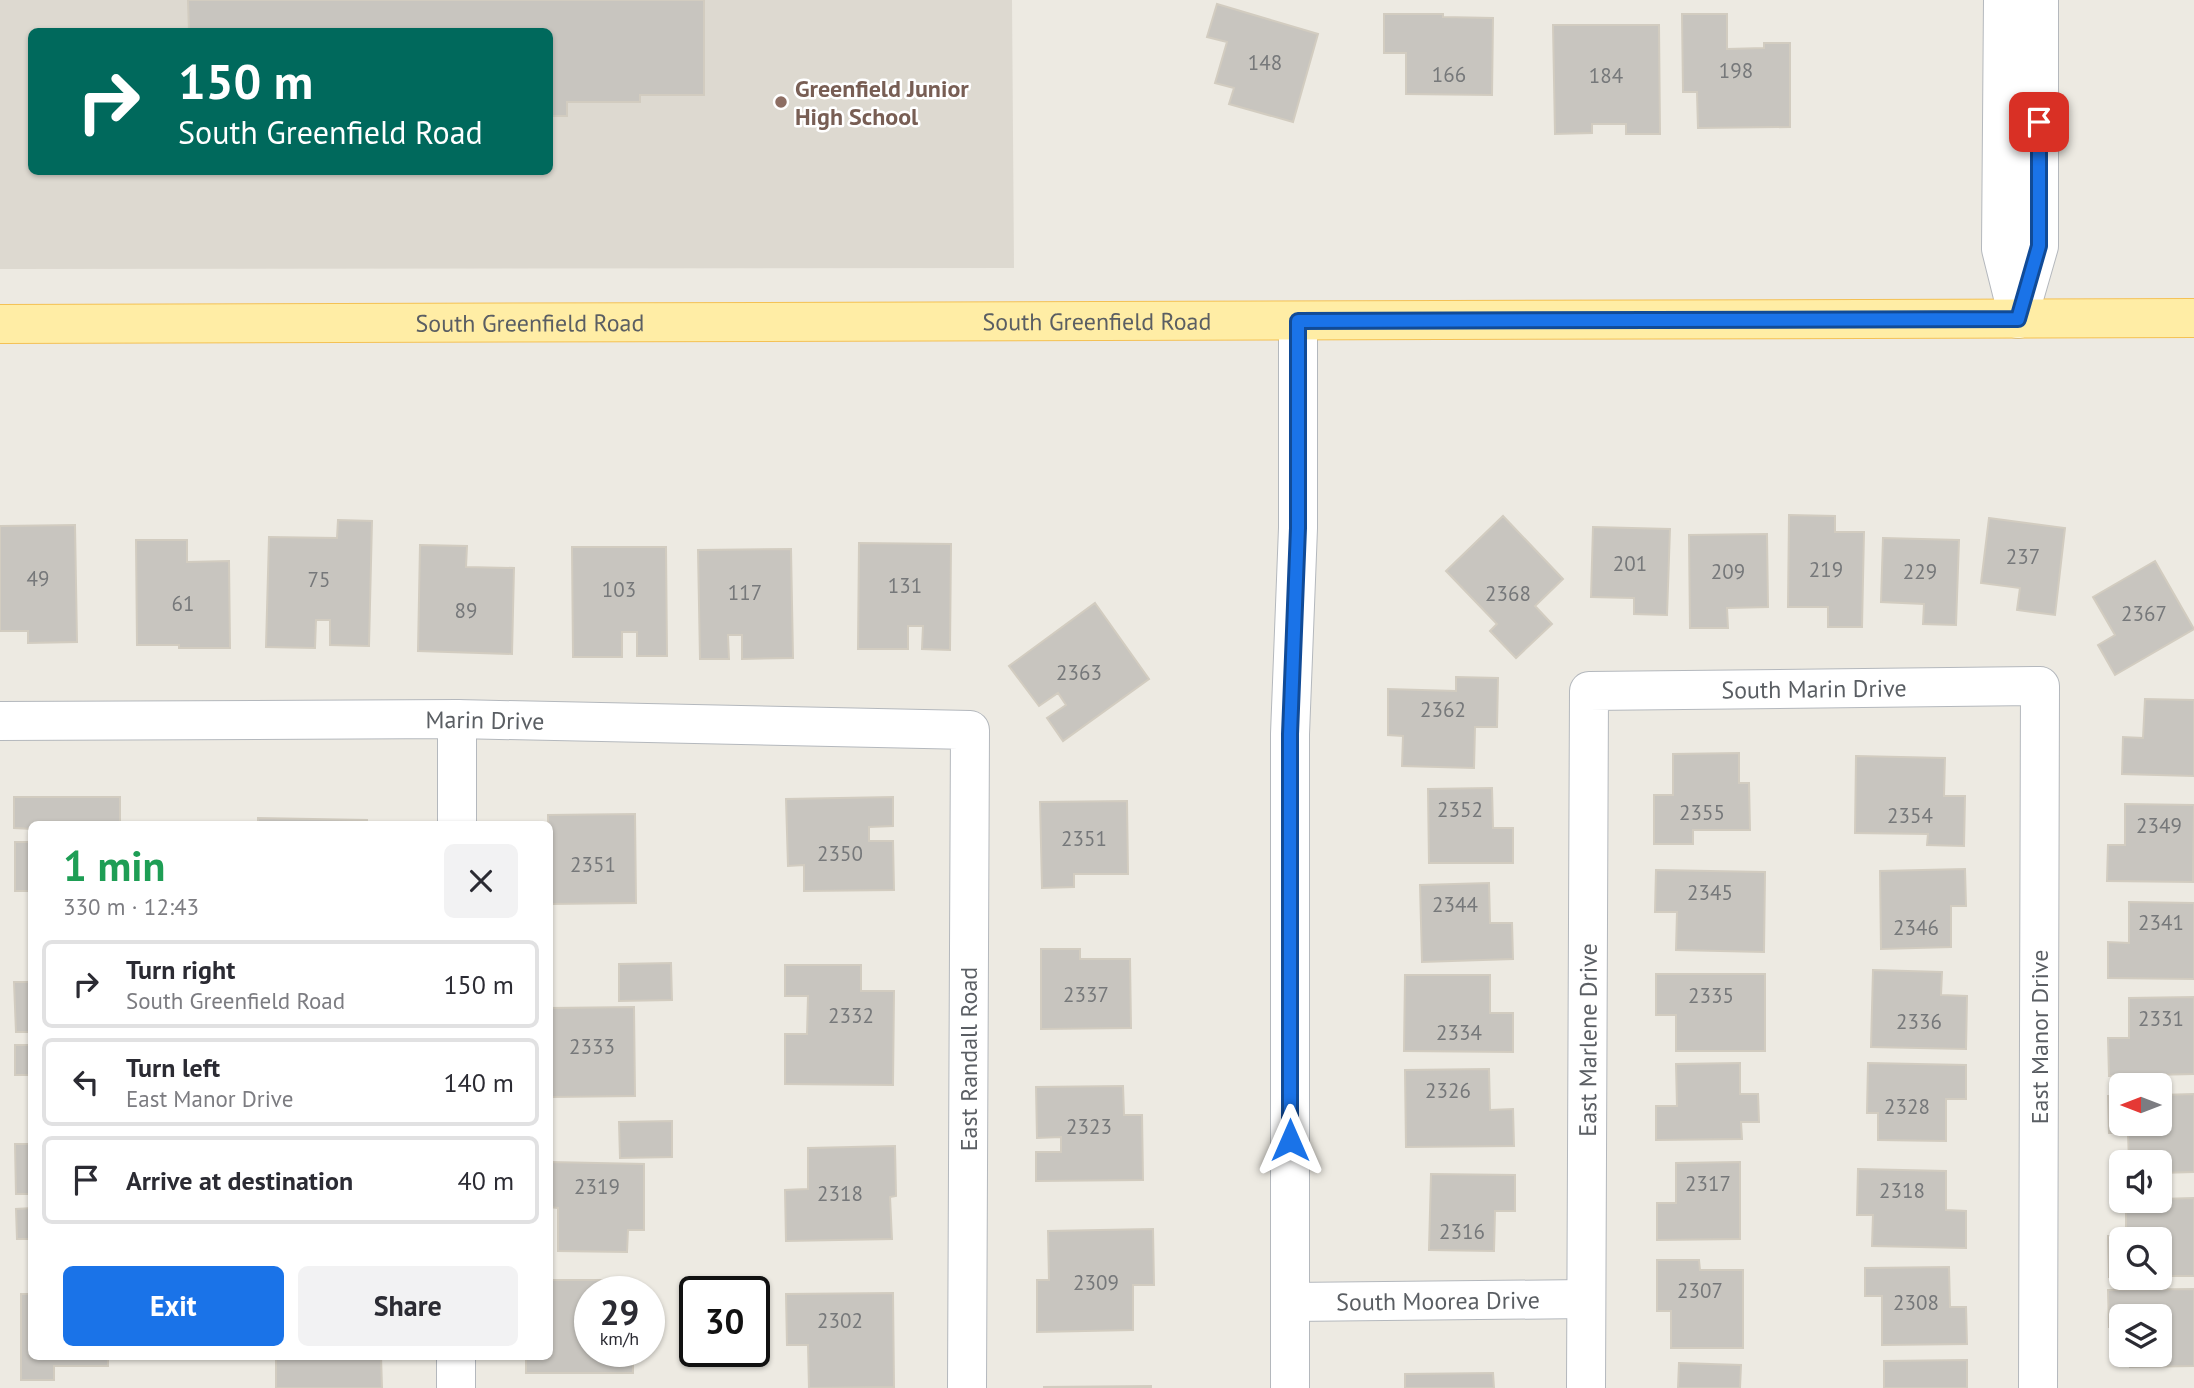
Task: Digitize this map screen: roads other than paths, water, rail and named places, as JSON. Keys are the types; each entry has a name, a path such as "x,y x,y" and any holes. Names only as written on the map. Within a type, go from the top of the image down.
{"main road":[{"name":"South Greenfield Road","path":"0,324 2194,318"}],"street":[{"path":"2003,0 2021,48 2039,246 2018,319"},
{"path":"2021,48 2039,0"},
{"path":"1290,1388 1290,734 1298,528 1298,321"},
{"name":"South Marin Drive","path":"1589,691 2040,686"},
{"name":"East Manor Drive","path":"2038,1388 2040,686"},
{"name":"East Marlene Drive","path":"1586,1388 1589,691"},
{"path":"457,719 457,821"},
{"name":"Marin Drive","path":"0,721 457,719 970,730"},
{"name":"East Randall Road","path":"967,1388 970,730"},
{"name":"South Moorea Drive","path":"1291,1302 1586,1299"},
{"path":"456,1360 456,1388"}],"place":[{"name":"Greenfield Junior High School","path":"781,102"}]}
